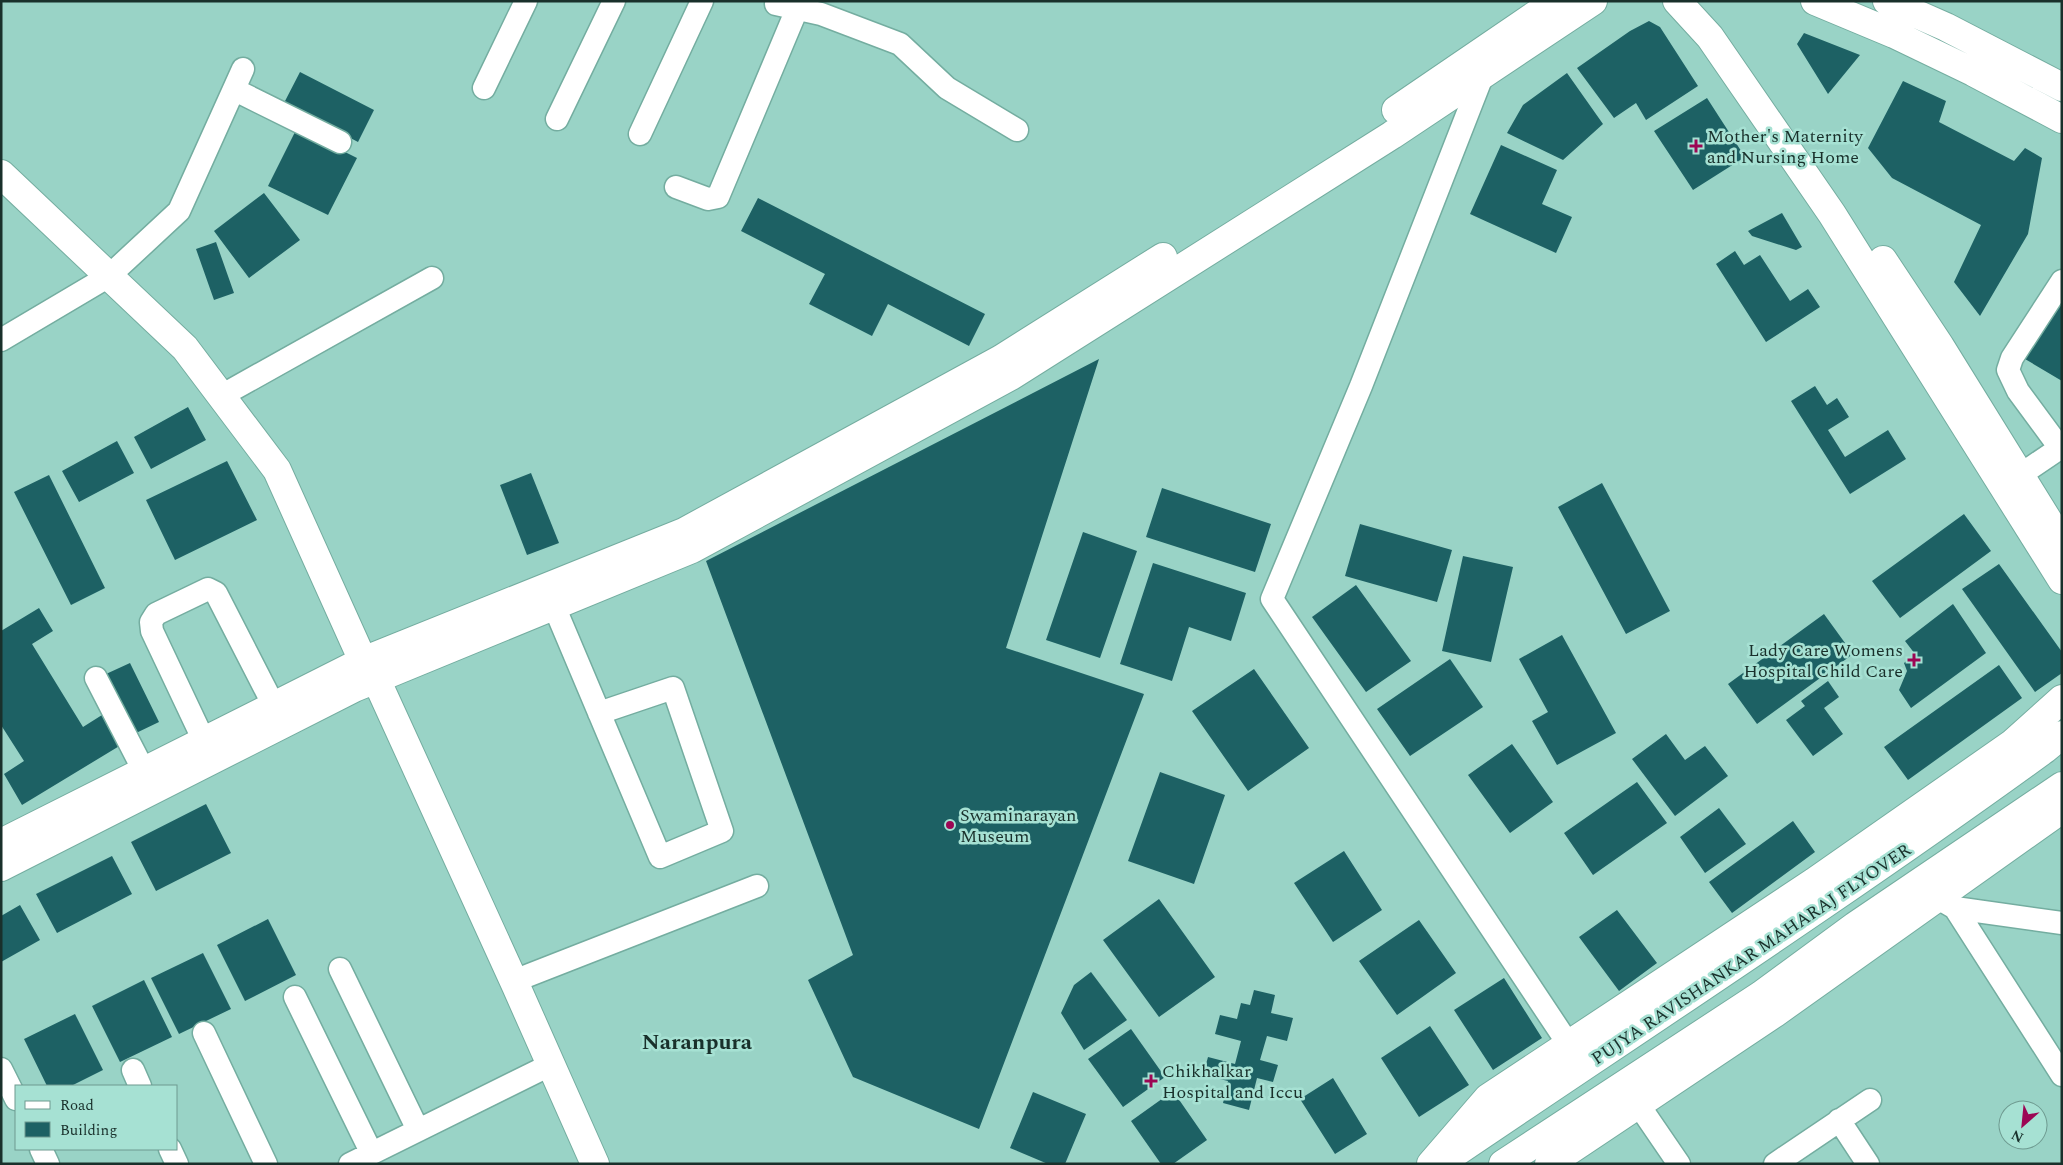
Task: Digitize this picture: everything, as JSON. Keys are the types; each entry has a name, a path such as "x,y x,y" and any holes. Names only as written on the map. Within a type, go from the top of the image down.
{"street":[{"path":"484,88 526,1"},
{"path":"557,120 614,1"},
{"path":"640,134 702,1"},
{"path":"1,867 345,692 370,670 684,532 1001,359 1382,119 1556,1"},
{"path":"1,843 274,706 370,670 554,606 692,550 1011,376 1392,135 1593,1"},
{"path":"1677,1 1710,37 1832,214 2062,580"},
{"path":"1701,1 1723,25 1799,133 1940,346 2062,543"},
{"path":"1816,1 1894,34 1973,72 2062,119"},
{"path":"676,187 708,199 718,197 780,4 821,14 900,44 947,88 1017,130"},
{"path":"1894,34 1906,5 2062,87"},
{"path":"1483,74 1361,386 1272,599 1569,1045"},
{"path":"1,340 109,276 179,212 239,80 340,142"},
{"path":"1,174 185,348 277,470 514,981 594,1164"},
{"path":"221,396 432,278"},
{"path":"2020,475 2061,450 2018,391 2008,370 2012,358 2062,281"},
{"path":"204,741 152,631 151,622 156,614 208,589 216,593 230,616 274,706"},
{"path":"554,606 599,713 660,857 722,831 673,688 599,713"},
{"path":"96,678 144,771"},
{"path":"1439,1161 1488,1098 1822,877 2013,743 2062,699"},
{"name":"PUJYA RAVISHANKAR MAHARAJ FLYOVER","path":"1439,1161 1938,827 2062,735"},
{"name":"PUJYA RAVISHANKAR MAHARAJ FLYOVER","path":"1503,1164 1761,995 1855,926 2062,786"},
{"path":"1549,1164 1775,1013 1946,902 2062,809"},
{"path":"514,981 757,886"},
{"path":"1946,902 2062,923"},
{"path":"1946,902 2062,1075"},
{"path":"340,969 418,1130"},
{"path":"295,998 371,1152"},
{"path":"204,1033 266,1164"},
{"path":"350,1164 550,1065"},
{"path":"1,1070 15,1098"},
{"path":"1775,1164 1870,1100"},
{"path":"1638,1104 1679,1164"},
{"path":"1840,1120 1868,1164"},
{"path":"41,1150 48,1164"},
{"path":"170,1150 177,1164"}],"building":[{"path":"1649,21 1660,27 1698,86 1646,120 1636,103 1614,118 1577,68 1630,31"},
{"path":"1804,33 1860,55 1828,94 1797,44"},
{"path":"300,72 374,110 358,142 284,103"},
{"path":"1567,73 1603,124 1563,160 1507,133 1523,105"},
{"path":"1903,81 1946,101 1939,122 2014,161 2025,148 2042,158 2028,234 1980,316 1954,282 1981,225 1892,178 1868,148"},
{"path":"1707,98 1745,157 1693,190 1654,131"},
{"path":"297,128 357,158 328,215 268,186"},
{"path":"1501,145 1557,170 1542,204 1572,217 1556,253 1470,214"},
{"path":"264,193 300,240 249,278 214,231"},
{"path":"758,198 985,314 969,346 888,304 872,336 809,304 825,274 741,231"},
{"path":"1782,213 1802,247 1796,250 1752,236 1748,231"},
{"path":"216,242 234,293 214,300 196,249"},
{"path":"1735,251 1744,265 1760,255 1790,301 1808,289 1820,307 1766,342 1716,264"},
{"path":"2062,299 2062,381 2025,359"},
{"name":"Swaminarayan Museum","path":"1099,359 1006,648 1144,694 979,1129 853,1077 808,980 853,955 706,561"},
{"path":"1815,386 1827,405 1837,398 1849,417 1828,430 1845,457 1888,430 1906,459 1850,494 1791,401"},
{"path":"188,407 206,440 151,469 134,437"},
{"path":"117,441 134,473 79,502 62,471"},
{"path":"227,461 257,520 175,560 146,500"},
{"path":"531,473 559,543 527,555 500,485"},
{"path":"49,475 105,588 71,605 14,492"},
{"path":"1602,483 1670,611 1626,634 1558,507"},
{"path":"1162,488 1271,524 1255,572 1146,537"},
{"path":"1964,514 1991,551 1900,618 1872,581"},
{"path":"1360,524 1452,550 1437,602 1345,576"},
{"path":"1083,532 1137,551 1100,658 1046,640"},
{"path":"1463,556 1513,567 1491,662 1442,651"},
{"path":"1153,563 1246,593 1231,641 1189,627 1172,681 1120,664"},
{"path":"1999,564 2062,652 2062,673 2035,692 1962,589"},
{"path":"1356,585 1411,661 1366,692 1312,617"},
{"path":"1953,604 1986,653 1911,708 1899,690 1907,671 1904,663 1915,654 1905,641"},
{"path":"39,608 53,631 32,644 83,727 102,715 121,745 22,805 4,774 24,761 1,725 1,631"},
{"path":"1824,614 1853,654 1757,724 1728,684"},
{"path":"1562,635 1616,733 1557,765 1532,721 1548,712 1519,659"},
{"path":"1450,659 1483,707 1410,756 1377,709"},
{"path":"130,663 159,722 134,734 106,674"},
{"path":"1999,665 2022,698 1908,780 1884,747"},
{"path":"1254,669 1309,748 1248,791 1192,711"},
{"path":"1828,681 1839,697 1824,708 1843,734 1813,756 1786,720 1805,706 1801,701"},
{"path":"1666,734 1685,760 1705,746 1728,776 1675,816 1632,759"},
{"path":"1512,744 1553,802 1510,833 1468,775"},
{"path":"1160,772 1225,795 1194,884 1128,861"},
{"path":"1637,782 1667,823 1593,875 1564,833"},
{"path":"206,804 231,853 156,891 131,842"},
{"path":"1719,808 1746,844 1705,873 1680,837"},
{"path":"1793,821 1815,852 1732,913 1709,882"},
{"path":"1344,851 1382,910 1333,942 1294,883"},
{"path":"112,856 132,894 57,933 36,894"},
{"path":"1159,899 1215,977 1159,1017 1103,940"},
{"path":"20,905 40,940 1,962 1,916"},
{"path":"1617,910 1657,963 1619,991 1579,937"},
{"path":"268,919 296,975 245,1001 217,945"},
{"path":"1419,920 1456,973 1397,1015 1359,961"},
{"path":"203,953 231,1009 179,1034 151,978"},
{"path":"1091,972 1127,1020 1084,1050 1061,1013 1074,985"},
{"path":"1504,978 1542,1038 1493,1070 1454,1010"},
{"path":"144,980 172,1037 120,1062 92,1006"},
{"path":"1254,990 1275,995 1271,1013 1293,1018 1287,1041 1267,1036 1260,1060 1278,1065 1273,1082 1257,1078 1249,1110 1223,1103 1228,1081 1203,1075 1208,1057 1235,1064 1241,1041 1215,1034 1220,1015 1237,1019 1241,1003 1250,1005"},
{"path":"75,1014 103,1070 73,1085 47,1085 24,1039"},
{"path":"1430,1026 1469,1085 1419,1117 1381,1058"},
{"path":"1131,1029 1165,1077 1123,1107 1088,1059"},
{"path":"1333,1078 1367,1134 1335,1154 1300,1099"},
{"path":"1173,1091 1207,1140 1173,1164 1161,1164 1131,1121"},
{"path":"1033,1092 1086,1114 1065,1164 1048,1164 1010,1148"}],"place":[{"name":"Mother's Maternity and Nursing Home","path":"1696,146"},
{"name":"Lady Care Womens Hospital Child Care","path":"1914,660"},
{"name":"Swaminarayan Museum","path":"950,825"},
{"name":"Chikhalkar Hospital and Iccu","path":"1151,1081"}],"district":[{"name":"Naranpura","path":"697,1041"}]}
